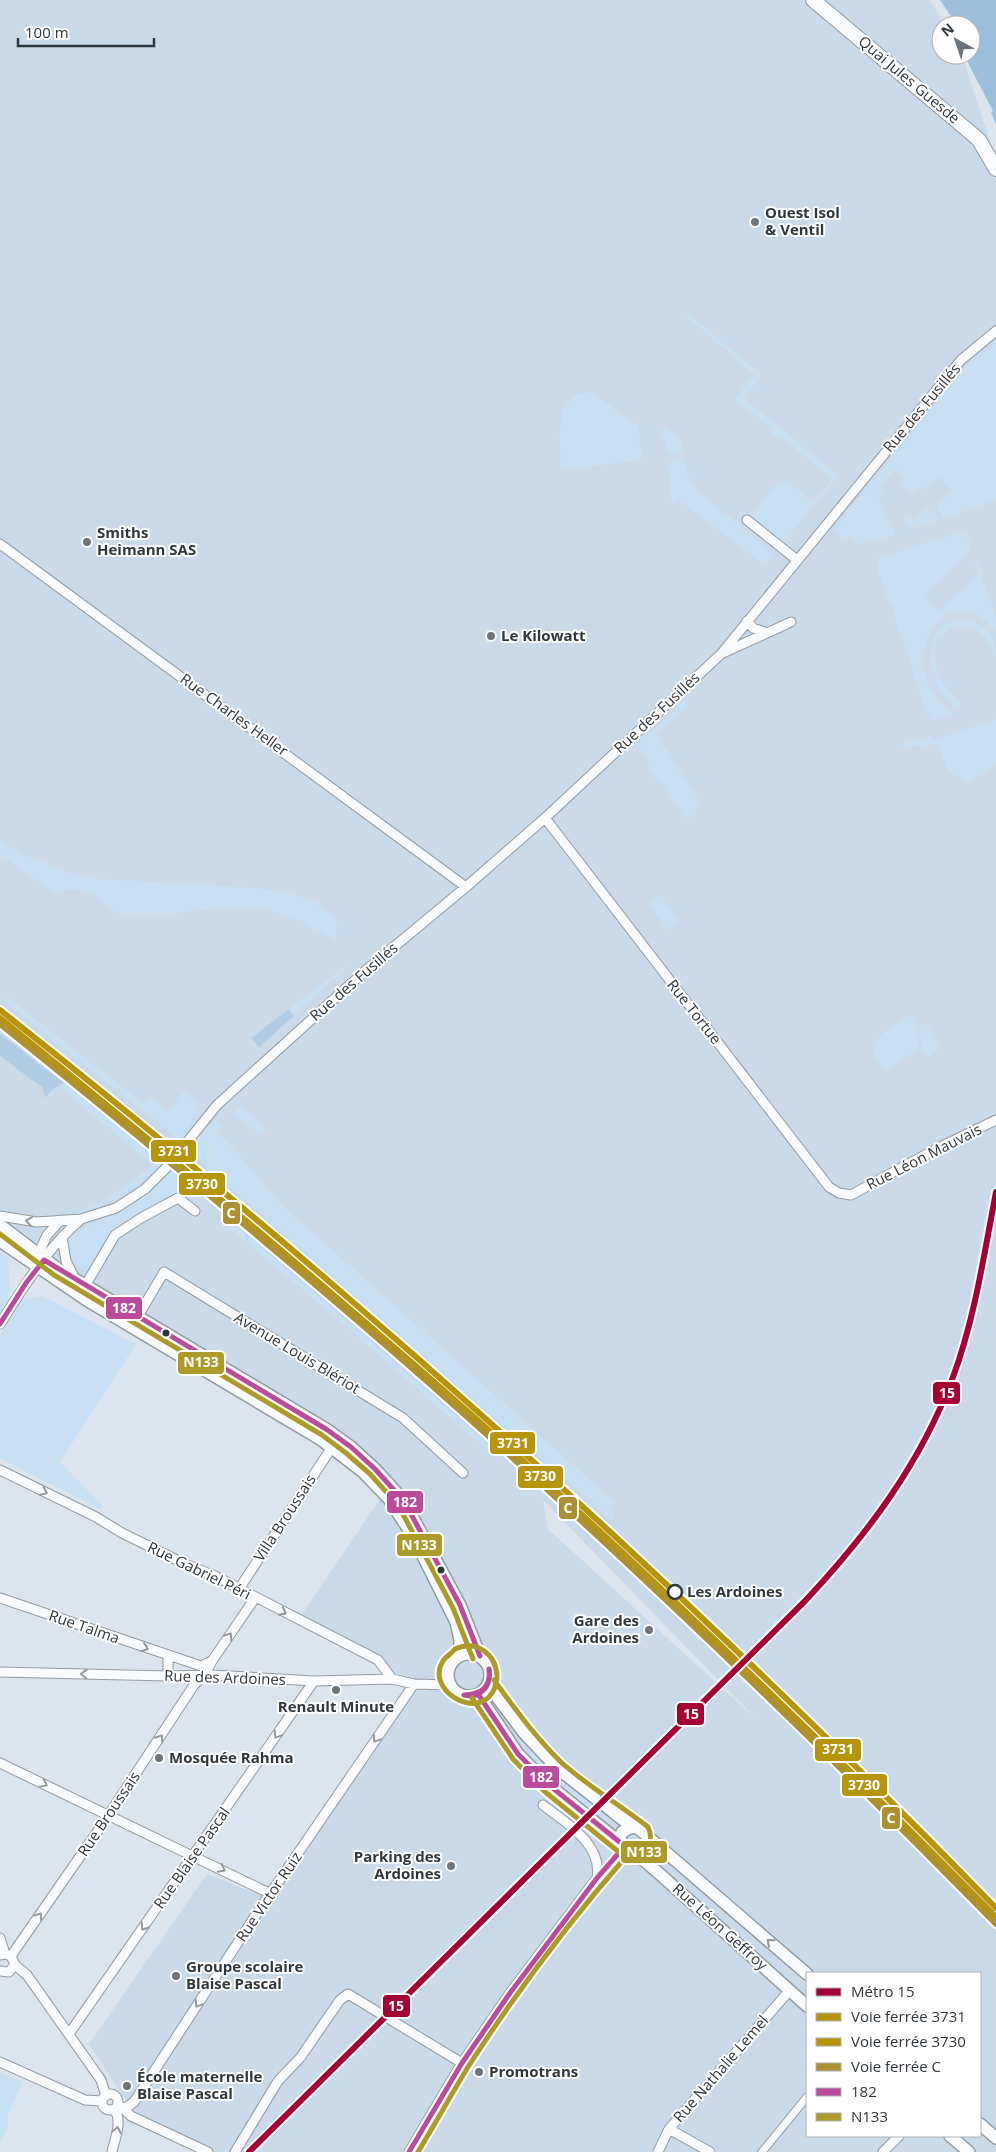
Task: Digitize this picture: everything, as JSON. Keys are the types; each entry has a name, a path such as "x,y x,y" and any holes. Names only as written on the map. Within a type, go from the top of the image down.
{"main road":[{"name":"Quai Jules Guesde","path":"813,0 979,140 996,169"}],"street":[{"name":"Rue des Fusillés","path":"81,1219 116,1208 145,1189 167,1167 210,1112 274,1053 365,971 466,887 684,696 721,654 961,360 996,331"},
{"path":"747,520 797,560"},
{"name":"Rue Charles Heller","path":"0,544 466,887"},
{"path":"747,621 753,628 767,633"},
{"path":"721,654 791,622"},
{"name":"Rue Tortue","path":"545,818 829,1187 839,1193 851,1195"},
{"name":"Rue Léon Mauvais","path":"851,1195 938,1148 996,1120"},
{"path":"85,1286 115,1235 178,1198 194,1210"},
{"path":"0,1216 37,1222 81,1219"},
{"path":"0,1324 39,1262 81,1219"},
{"path":"39,1262 47,1235 59,1222"},
{"path":"0,1225 39,1262 88,1301 332,1447 363,1472 378,1487 409,1528 456,1622 460,1640 459,1656"},
{"path":"62,1237 66,1261 75,1279"},
{"path":"0,1241 75,1279 326,1429 351,1447 375,1469 404,1501 460,1605 480,1656"},
{"name":"Avenue Louis Blériot","path":"138,1316 164,1272 402,1418 463,1473"},
{"name":"Villa Broussais","path":"239,1588 332,1447"},
{"name":"Rue Gabriel Péri","path":"0,1470 96,1517 122,1533 239,1588 255,1598 378,1660 392,1679"},
{"name":"Rue Talma","path":"0,1598 168,1656 202,1666 212,1661"},
{"name":"Rue Broussais","path":"8,1957 109,1815 194,1685 205,1674 255,1598"},
{"path":"467,1653 480,1656 486,1661 490,1669 488,1685 478,1694 462,1695 450,1685 448,1671 451,1663 459,1656 467,1653"},
{"path":"168,1656 168,1676"},
{"name":"Rue des Ardoines","path":"0,1672 168,1676 205,1674 314,1681 392,1679 414,1684 450,1685"},
{"name":"Rue Blaise Pascal","path":"69,2034 314,1681"},
{"name":"Rue Victor Ruiz","path":"119,2107 134,2102 271,1894 414,1684"},
{"name":"Rue Léon Geffroy","path":"488,1685 524,1733 557,1768 637,1829 806,1973"},
{"name":"Rue Léon Geffroy","path":"478,1694 518,1754 549,1785 627,1847 806,2005"},
{"path":"0,1763 195,1855 271,1894"},
{"path":"409,2152 462,2063 510,1993 596,1878 597,1862 588,1844 571,1826 543,1806"},
{"path":"627,1847 620,1839 622,1832 637,1829"},
{"path":"0,1938 8,1957 9,1972 0,1971"},
{"path":"8,1957 27,1975 101,2080 106,2108 119,2107 131,2116 208,2152"},
{"name":"Rue Nathalie Lemel","path":"658,2152 669,2129 790,1990"},
{"path":"235,2152 278,2081 300,2058 340,2000 348,1994 462,2063"},
{"path":"0,2062 85,2100 104,2098"},
{"path":"762,2152 806,2098"},
{"path":"112,2152 119,2123 119,2107"},
{"path":"981,2125 996,2138"},
{"path":"669,2129 710,2152"},
{"path":"883,2152 898,2137"},
{"path":"951,2137 969,2152"}],"shaded area":[{"path":"0,0 930,0 939,15 931,15 931,65 965,65 996,160 996,2152 215,2152 126,2122 271,1894 408,1693 392,1679 378,1660 298,1620 390,1484 351,1447 66,1282 0,1234","holes":["543,1500 757,1720 548,1529"]},
{"path":"940,0 996,0 996,124 991,113 993,111 969,65 981,65 981,15 950,15"},
{"path":"689,314 762,375 744,398 839,476 787,538 780,539 752,515 778,482 782,485 786,480 813,502 833,479 779,435 776,437 771,433 771,428 737,402 735,399 752,376 755,379 759,375 753,370 750,372 686,317"},
{"path":"996,341 996,500 942,519 937,505 951,490 939,477 923,490 920,487 911,493 900,484 903,479 895,469 879,489 885,493 878,496 896,535 878,540 876,537 859,545 849,536 844,539 833,530 968,364"},
{"path":"592,392 638,426 642,460 561,470 559,433 563,409 576,394"},
{"path":"666,426 680,439 683,450 681,453 669,454 667,452 667,442 658,435"},
{"path":"684,457 688,474 695,487 719,508 718,510 724,515 726,514 772,553 772,556 765,565 677,499 672,505 668,464 672,460"},
{"path":"928,507 930,508 927,510 930,513 933,510 939,520 913,528 908,526 905,520 910,517 914,521"},
{"path":"959,532 968,537 972,549 924,596 939,611 979,574 974,560 976,560 996,617 996,631 977,615 958,612 942,618 930,632 924,651 925,672 934,694 954,713 932,721 929,714 927,715 911,668 913,667 894,618 896,616 893,606 890,605 878,571 876,559"},
{"path":"963,620 977,624 988,632 994,642 996,657 987,640 980,633 964,625 956,626 948,630 941,638 938,637 934,645 936,646 935,662 937,670 949,691 961,702 958,707 947,698 937,684 935,673 932,673 931,654 934,638 939,631 945,625"},
{"path":"684,701 689,706 656,733 701,803 693,816 686,819 660,781 655,778 647,766 650,764 637,745"},
{"path":"996,719 996,765 968,783 949,771 937,744 902,748 901,745 931,735 934,740"},
{"path":"0,839 21,854 84,878 255,888 289,893 315,902 337,919 336,941 301,921 265,909 228,907 177,913 116,913 95,896 81,890 55,894 0,854"},
{"path":"661,895 679,921 667,930 649,903"},
{"path":"345,966 347,967 294,1016 289,1009"},
{"path":"7,997 143,1103 151,1097 169,1112 184,1090 201,1106 179,1140 4,1000"},
{"path":"289,1009 294,1016 259,1047 251,1038"},
{"path":"910,1015 915,1016 918,1053 912,1053 886,1071 877,1060 874,1047 881,1035"},
{"path":"928,1024 941,1047 929,1057 922,1052 919,1026"},
{"path":"0,1034 64,1083 53,1089 45,1098 43,1088 0,1056"},
{"path":"64,1083 163,1161 144,1180 123,1194 76,1215 75,1213 116,1192 152,1165 61,1088"},
{"path":"241,1105 266,1129 261,1135 233,1114"},
{"path":"214,1120 222,1127 218,1135 225,1139 283,1206 616,1503 610,1507 614,1517 611,1519 204,1164 189,1149"},
{"path":"171,1170 185,1184 175,1195 116,1228 109,1235 87,1272 75,1263 69,1249 71,1241 76,1234 92,1224 134,1204 156,1186"},
{"path":"234,1224 494,1449 489,1452 347,1327 229,1228"},
{"path":"0,1252 8,1258 10,1291 8,1295 11,1299 0,1315"},
{"path":"42,1296 136,1344 60,1462 102,1505 102,1508 0,1459 0,1335 23,1299"},
{"path":"525,1755 536,1756 611,1819 607,1824 547,1777"},
{"name":"Groupe scolaire Blaise Pascal","path":"207,1874 267,1898 130,2107 89,2044"},
{"path":"0,2072 23,2082 8,2114 8,2127 0,2143"}],"metro line":[{"name":"15","path":"249,2152 805,1601 871,1524 925,1439 953,1377 973,1309 996,1192"}],"rail line":[{"name":"3731","path":"0,1010 260,1222 513,1443 758,1671 996,1908"},
{"name":"3730","path":"0,1018 258,1230 510,1449 634,1563 756,1680 996,1917"},
{"name":"C","path":"0,1024 261,1238 515,1460 638,1573 759,1689 996,1924"}],"transit line":[{"name":"N133","path":"0,1234 54,1275 322,1435 370,1474 398,1505 453,1608 473,1659"},
{"name":"182","path":"0,1324 26,1283 44,1260 326,1429 351,1447 375,1469 404,1501 460,1605 480,1656"},
{"name":"N133","path":"455,1649 470,1646 484,1650 493,1661 497,1676"},
{"name":"N133","path":"454,1650 444,1660 439,1672 441,1682 446,1691 454,1698 464,1702 475,1703 484,1701 493,1691 497,1678"},
{"name":"182","path":"464,1695 476,1695 484,1690 489,1680 489,1669"},
{"name":"182","path":"464,1695 484,1689 488,1681 489,1669"},
{"name":"N133","path":"472,1698 513,1759 544,1791 620,1853 635,1857 644,1852 650,1841 648,1827 562,1763 535,1733 494,1680"},
{"name":"182","path":"478,1694 518,1754 549,1785 622,1844"},
{"name":"182","path":"409,2152 462,2063 510,1993 597,1878 624,1847"},
{"name":"N133","path":"418,2152 468,2067 505,2012 566,1929 630,1852"}],"place":[{"name":"Ouest Isol & Ventil","path":"755,222"},
{"name":"Smiths Heimann SAS","path":"87,542"},
{"name":"Le Kilowatt","path":"491,636"},
{"name":"Les Ardoines","path":"675,1592"},
{"name":"Gare des Ardoines","path":"649,1630"},
{"name":"Renault Minute","path":"336,1690"},
{"name":"Mosquée Rahma","path":"159,1758"},
{"name":"Parking des Ardoines","path":"451,1866"},
{"name":"Groupe scolaire Blaise Pascal","path":"176,1976"},
{"name":"Promotrans","path":"479,2072"},
{"name":"École maternelle Blaise Pascal","path":"127,2086"}]}
